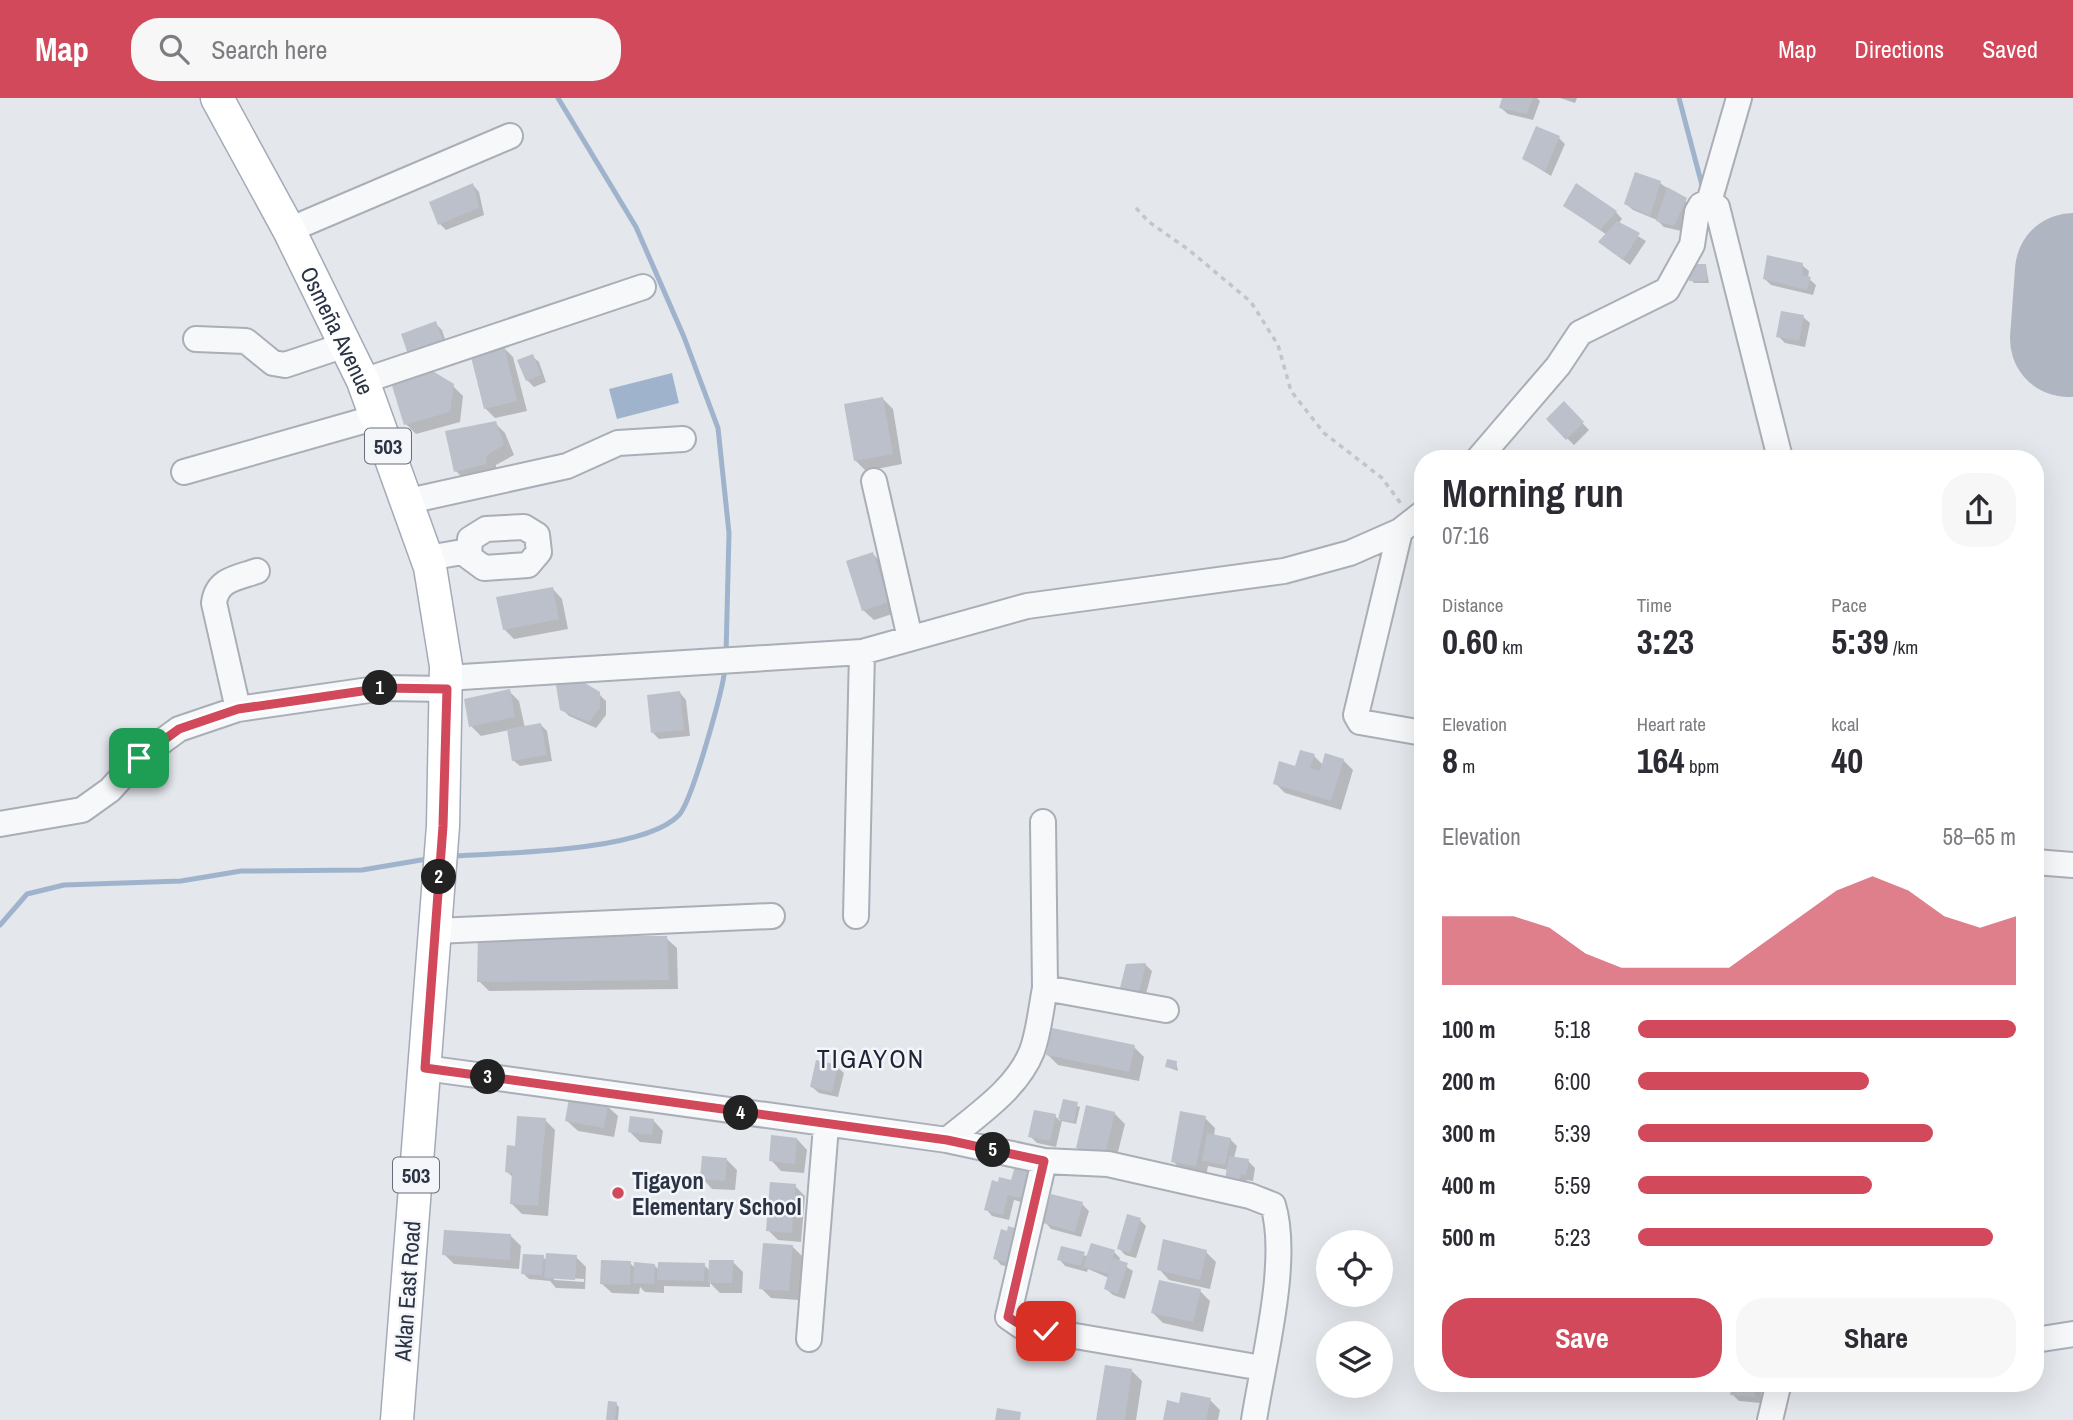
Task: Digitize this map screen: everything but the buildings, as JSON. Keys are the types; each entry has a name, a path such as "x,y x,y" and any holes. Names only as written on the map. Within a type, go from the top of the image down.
{"main road":[{"name":"Osmeña Avenue","path":"217,98 289,230 363,381 428,558 447,683 443,826"},
{"name":"Aklan East Road","path":"397,1420 443,826"}],"street":[{"path":"1709,202 1739,98"},
{"path":"289,230 510,136"},
{"path":"1486,450 1558,366 1580,333 1667,290 1692,245 1697,212 1701,205 1709,202"},
{"path":"1709,202 1717,207 1778,450"},
{"path":"363,381 643,287"},
{"path":"196,339 246,341 273,363 285,365 345,345"},
{"path":"184,472 377,417"},
{"path":"409,501 567,466 618,443 683,439"},
{"path":"874,481 910,638"},
{"path":"0,824 82,810 110,790 139,758 179,729 238,709 383,688 862,652 1027,606 1284,571 1350,553 1412,522"},
{"path":"1412,522 1356,715 1360,722 1414,731"},
{"path":"428,558 468,551"},
{"path":"238,709 214,603 215,593 223,582 257,571"},
{"path":"856,916 862,652"},
{"path":"947,1140 995,1101 1032,1051 1045,988 1043,822"},
{"path":"2044,863 2073,865"},
{"path":"435,931 772,916"},
{"path":"1045,988 1166,1010"},
{"path":"425,1068 826,1126 947,1140 1044,1161 1108,1164 1250,1196 1273,1205 1279,1223 1272,1324 1254,1420"},
{"path":"809,1339 826,1126"},
{"path":"1044,1161 1008,1317 1021,1325 1046,1331 1262,1368"},
{"path":"2044,1339 2073,1334"},
{"path":"1770,1420 1777,1392"}],"path":[{"path":"1136,208 1149,222 1189,250 1251,302 1278,345 1291,391 1324,433 1382,478 1412,522"}],"water":[{"path":"672,373 679,403 617,419 609,389"}],"waterway":[{"path":"558,98 636,227 684,337 718,428 729,533 726,654"},
{"path":"1679,98 1703,189"},
{"path":"451,856 537,851 605,843 636,837 661,827 679,815 699,768 725,668"},
{"path":"0,925 27,894 64,885 181,881 241,871 362,870 427,859"}],"runway":[{"path":"2068,339 2073,271"}],"place":[{"name":"Tigayon Elementary School","path":"618,1193"}],"district":[{"name":"TIGAYON","path":"871,1058"}],"route":[{"path":"139,758 179,729 238,709 383,688 447,689 443,826 425,1068 826,1126 947,1140 1044,1161 1008,1317 1021,1325 1046,1331"}]}
